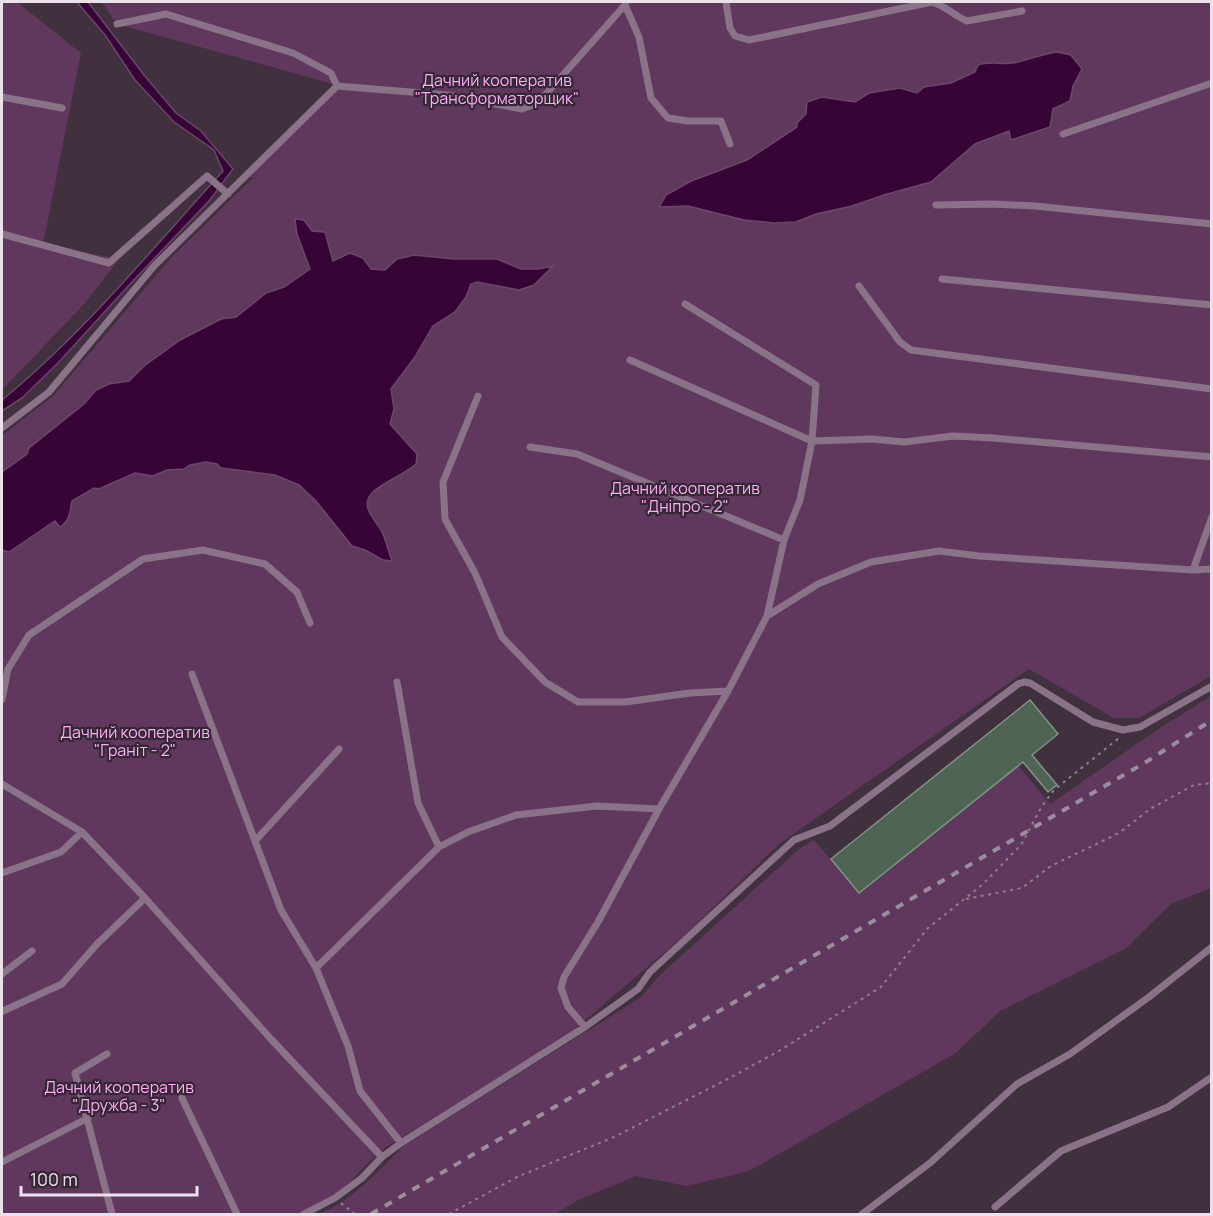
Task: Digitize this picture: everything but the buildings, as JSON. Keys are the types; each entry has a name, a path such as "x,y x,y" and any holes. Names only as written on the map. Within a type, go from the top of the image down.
{"lane":[{"path":"726,2 730,28 735,36 749,40 932,2 939,3 966,21 1022,11"},
{"path":"2,428 49,392 154,266 337,86 447,95 522,109 538,103 626,3 639,37 651,98 668,118 688,122 721,120 730,144"},
{"path":"117,24 166,14 293,53 331,73 337,86"},
{"path":"1063,134 1212,83"},
{"path":"2,97 62,108"},
{"path":"2,234 109,263 207,176 228,194"},
{"path":"936,205 1024,206 1212,224"},
{"path":"942,279 1212,305"},
{"path":"860,286 900,342 911,350 1212,389"},
{"path":"585,1027 568,1007 561,988 564,977 598,922 659,809 728,691 767,616 784,540 800,500 812,441 816,385 685,304"},
{"path":"630,360 812,441 872,439 904,442 953,436 983,437 1212,457"},
{"path":"478,396 443,482 445,519 475,573 502,637 544,682 578,702 625,702 690,693 728,691"},
{"path":"530,447 577,454 784,540"},
{"path":"1193,570 1212,517"},
{"path":"2,699 8,669 29,635 143,559 203,550 265,564 297,592 310,623"},
{"path":"767,616 818,584 871,562 939,551 979,556 1193,570 1212,569"},
{"path":"2,663 8,669"},
{"path":"192,674 281,910 316,968 348,1046 360,1091 401,1143"},
{"path":"397,682 418,803 439,847"},
{"path":"304,1215 335,1198 362,1178 382,1156 401,1143 585,1027 638,989 650,972 794,840 830,826 1018,684 1030,683 1093,722 1123,730 1140,727 1212,686"},
{"path":"256,840 339,749"},
{"path":"2,784 82,832 145,898 270,1038 382,1156"},
{"path":"316,968 439,847 468,832 516,815 597,806 659,809"},
{"path":"2,873 61,852 82,832"},
{"path":"3,1011 62,984 97,944 145,898"},
{"path":"862,1215 930,1163 1017,1084 1070,1054 1149,997 1212,947"},
{"path":"2,974 32,951"},
{"path":"107,1054 75,1073 112,1215"},
{"path":"995,1208 1061,1151 1168,1107 1212,1077"},
{"path":"182,1098 237,1215"},
{"path":"2,1162 88,1118"}],"path":[{"path":"449,1215 517,1177 614,1137 779,1051 881,987 928,928 982,885 1021,845 1054,790 1118,739 1140,727"},
{"path":"963,900 1022,888 1051,866 1119,833 1150,809 1194,785 1212,783"},
{"path":"335,1198 355,1215"}],"green space":[{"path":"2,2 17,2 81,53 43,244 119,259 85,303 2,390"},
{"path":"97,2 1211,2 1211,676 1139,718 1114,718 1029,669 779,844 686,934 555,1046 386,1147 337,1196 304,1214 2,1214 2,436 54,395 170,259 253,178 245,177 337,85 117,24 103,4"},
{"path":"1211,696 1211,888 1171,904 1125,949 1000,1011 956,1053 749,1171 687,1186 636,1176 578,1200 555,1214 320,1214 341,1203 364,1185 405,1145 640,998 659,976 799,849 814,840 856,889 1015,762 1050,804 1157,730"}],"shaded area":[{"path":"77,2 88,2 176,113 201,131 233,169 209,201 58,363 22,398 2,411 2,400 89,319 223,171 214,150 174,122 135,80 105,35"},
{"path":"1057,52 1071,55 1082,69 1073,86 1070,101 1053,109 1050,127 1011,140 1009,131 975,144 931,182 852,206 816,214 796,222 774,223 744,220 688,206 659,207 666,195 691,181 747,160 797,127 797,123 806,114 807,102 822,97 855,102 869,93 900,88 917,93 924,87 951,83 975,72 978,65 1013,63"},
{"path":"295,219 304,220 312,231 325,232 333,261 350,253 363,258 371,269 385,270 397,259 414,255 454,259 497,259 521,269 553,266 534,285 519,290 477,282 471,284 466,297 455,312 433,326 415,357 391,389 394,409 390,424 417,454 416,464 377,488 367,502 369,512 383,534 392,561 383,560 352,546 316,501 299,485 275,475 221,468 217,464 206,462 190,465 184,469 167,470 153,476 135,473 99,489 94,488 72,501 68,519 63,525 60,527 55,521 9,552 2,550 2,472 27,454 29,448 84,404 96,390 109,384 129,381 144,366 180,340 221,319 236,317 266,293 284,287 310,269 297,234"}],"railway":[{"path":"371,1214 1146,762 1212,720"}],"park label":[{"name":"Дачний кооператив \"Трансформаторщик\"","path":"497,89"},
{"name":"Дачний кооператив \"Дніпро - 2\"","path":"685,497"},
{"name":"Дачний кооператив \"Граніт - 2\"","path":"135,741"},
{"name":"Дачний кооператив \"Дружба - 3\"","path":"119,1096"}]}
